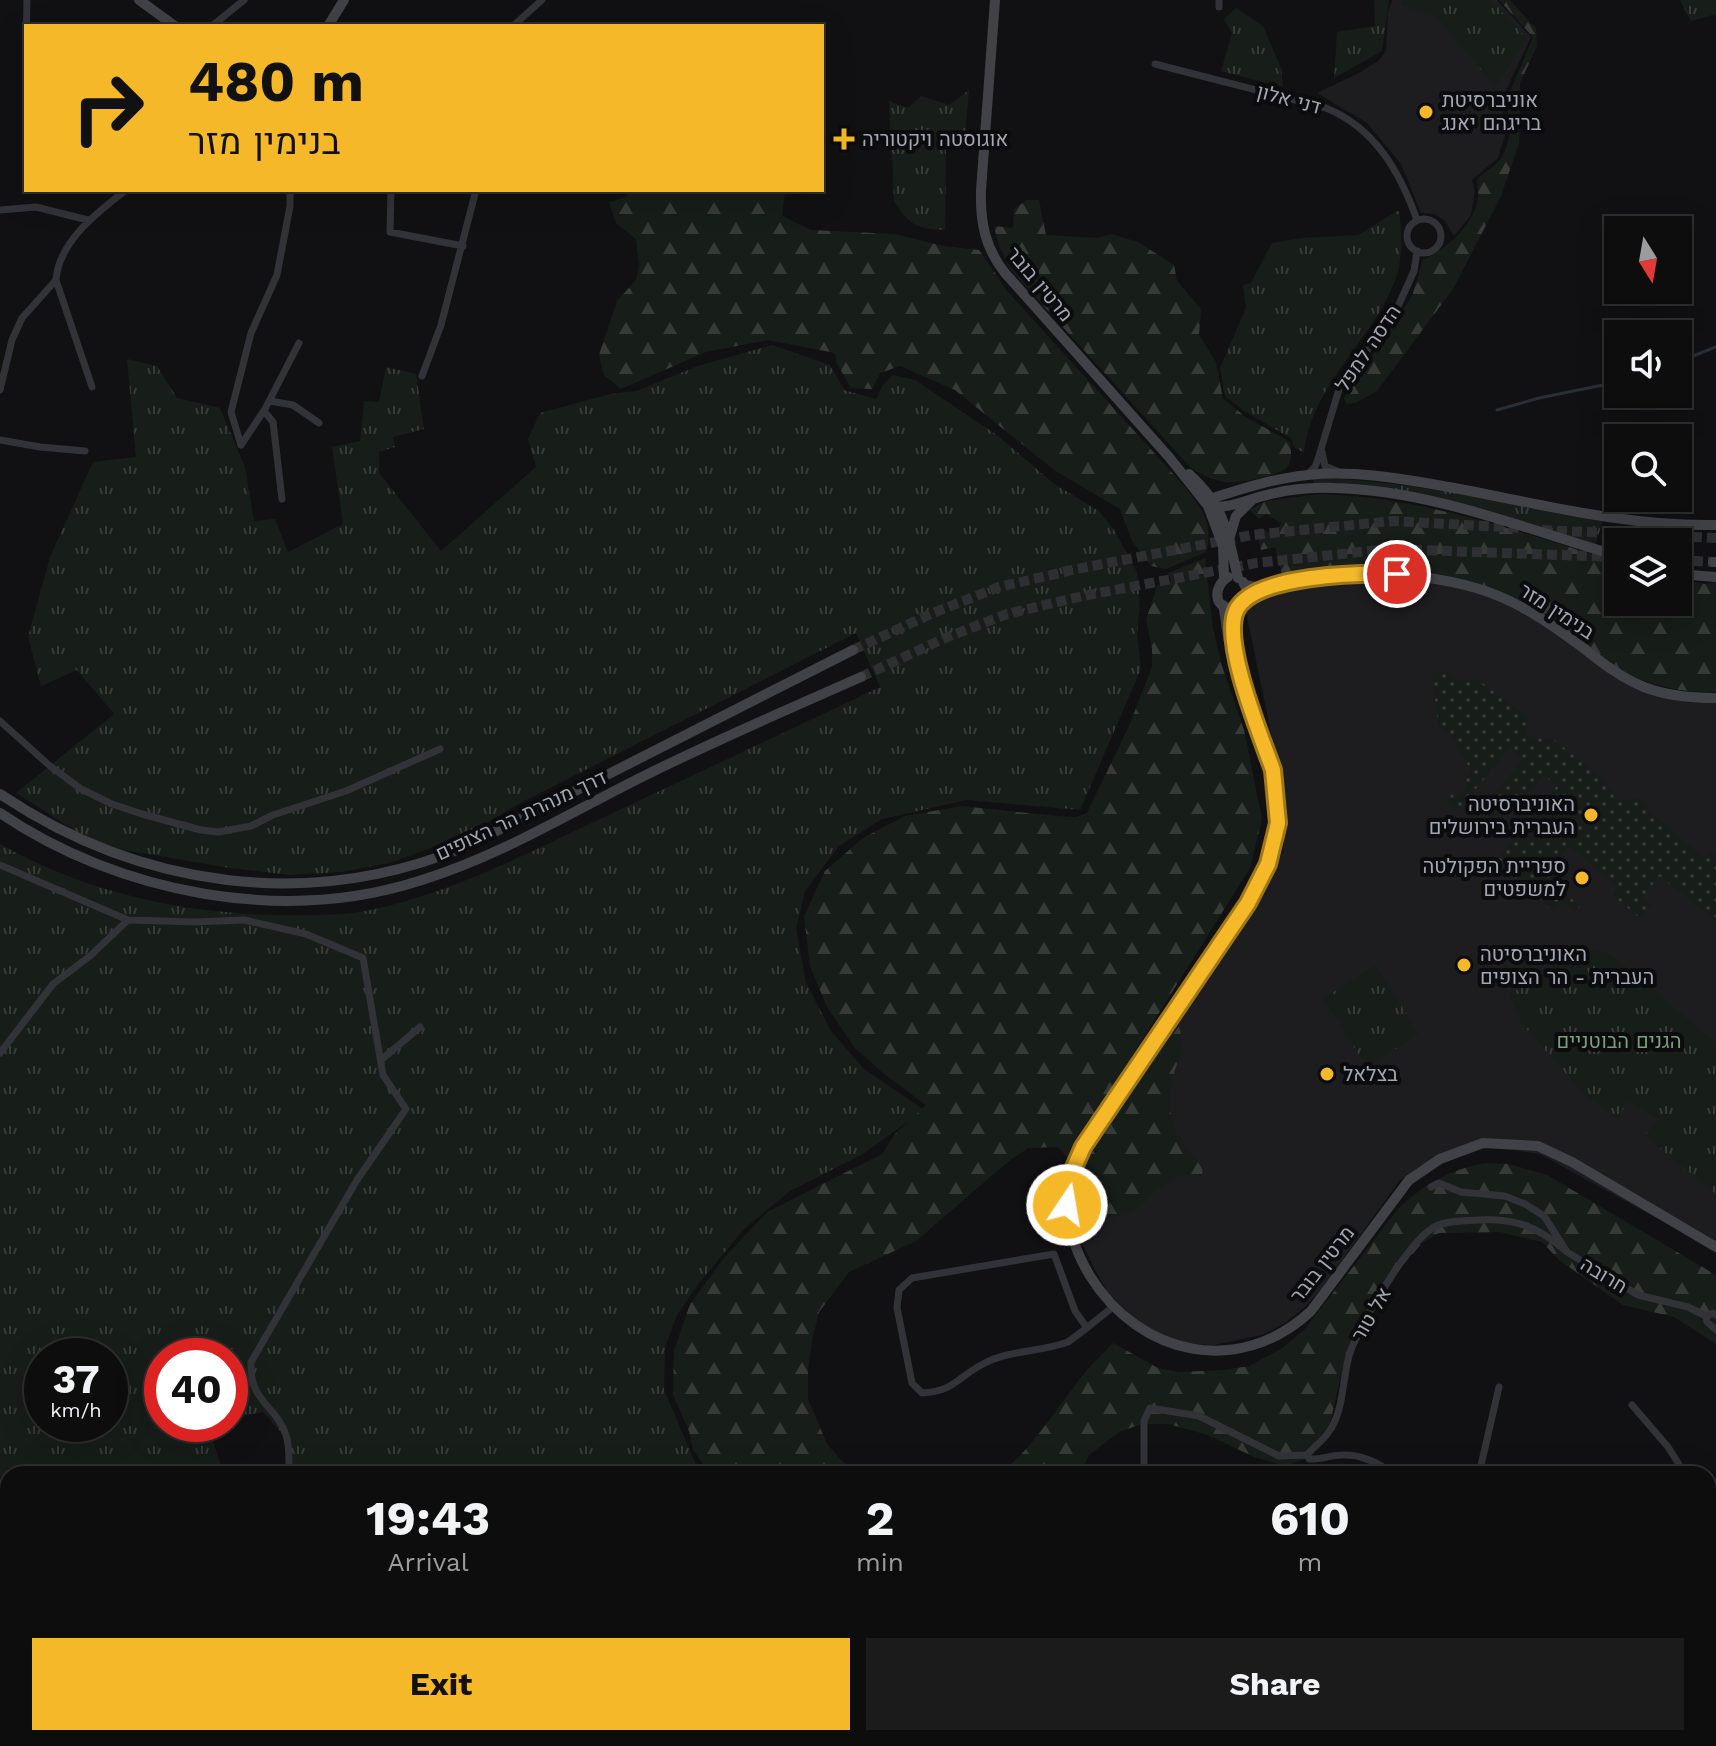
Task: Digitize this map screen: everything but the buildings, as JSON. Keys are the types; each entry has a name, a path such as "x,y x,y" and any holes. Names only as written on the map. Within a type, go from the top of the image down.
{"street":[{"path":"27,0 27,24"},
{"path":"139,0 172,24"},
{"path":"214,24 244,0"},
{"path":"329,24 344,0"},
{"path":"515,24 542,0"},
{"name":"מרטין בובר","path":"995,0 981,190 984,238 991,255 1005,273 1213,504 1223,546 1224,579 1216,591 1223,605 1227,631 1273,770 1278,808 1276,841 1248,903 1083,1147 1069,1185 1068,1219 1075,1243 1093,1281 1139,1329 1180,1347 1222,1350 1248,1346 1291,1327 1322,1298 1409,1180 1440,1159 1483,1143 1538,1146 1572,1162 1716,1247"},
{"name":"דני אלון","path":"1155,64 1326,108 1345,116 1367,133 1388,158 1417,220"},
{"path":"92,387 56,280 57,262 88,220 123,192"},
{"path":"290,192 277,275 251,333 231,412 241,445 270,401 299,343"},
{"path":"391,192 390,232 463,246"},
{"path":"422,376 441,325 476,192"},
{"path":"0,210 36,207 88,220"},
{"path":"1431,219 1440,227 1442,234 1436,249 1424,253 1417,251 1410,246 1407,237 1410,225 1417,220 1431,219"},
{"name":"הדסה למפל","path":"1307,475 1315,467 1340,386 1395,313 1414,271 1417,251"},
{"path":"0,390 12,340 22,318 56,280"},
{"path":"270,401 293,405 319,423"},
{"path":"264,411 273,422 282,499"},
{"path":"0,440 85,451"},
{"path":"1321,446 1325,466 1347,474"},
{"name":"מרטין בובר","path":"1169,457 1199,483 1213,504 1229,542 1242,582 1242,603 1232,629 1236,656"},
{"path":"1199,483 1238,490 1307,475 1347,474 1404,479 1633,520 1716,525"},
{"path":"1213,504 1307,488 1382,492 1438,504 1604,552"},
{"path":"1213,504 1238,490"},
{"path":"1229,542 1236,516 1257,497"},
{"name":"בנימין מזר","path":"1242,603 1275,586 1312,578 1397,574 1476,588 1532,611 1603,663 1642,686 1670,695 1716,698"},
{"path":"1692,575 1716,577"},
{"name":"בנימין מזר","path":"1224,579 1275,586"},
{"path":"1223,605 1242,603"},
{"name":"דרך מנהרת הר הצופים","path":"0,794 57,829 96,847 185,873 272,883 308,883 376,876 467,846 853,650"},
{"name":"דרך מנהרת הר הצופים","path":"0,813 49,843 90,862 128,876 182,889 260,899 308,899 379,892 422,881 474,861 654,771 861,677"},
{"path":"0,721 81,789 142,814 218,832 251,826 273,815 346,791 440,749"},
{"path":"0,865 128,920 244,920 306,934 363,958 383,1075 406,1109 357,1180 251,1362 250,1373 256,1394 275,1416 286,1436 288,1466"},
{"path":"0,1053 53,984 90,956 128,920"},
{"path":"381,1060 420,1027"},
{"name":"חרובה","path":"1431,1187 1439,1183 1461,1192 1505,1196 1525,1204 1544,1216 1567,1252 1638,1295 1688,1307 1706,1316"},
{"name":"אל טור","path":"1307,1455 1329,1432 1334,1421 1348,1357 1357,1335 1422,1236 1437,1226 1454,1221 1505,1219 1530,1227 1567,1252"},
{"path":"1087,1328 1075,1311 1054,1254 912,1278 905,1283 897,1298 912,1383 922,1393 950,1389 985,1362 1068,1342 1087,1328 1114,1306"},
{"path":"1716,1315 1706,1316 1707,1322 1716,1330"},
{"path":"1481,1466 1499,1387"},
{"path":"1632,1405 1680,1466"},
{"path":"1144,1466 1144,1421 1150,1408 1199,1416 1279,1456 1307,1455 1315,1460 1345,1454 1374,1461 1381,1466"}],"shaded area":[{"name":"אוניברסיטת בריגהם יאנג","path":"1392,0 1497,0 1531,37 1501,101 1506,132 1498,158 1472,180 1475,191 1471,215 1454,236 1445,221 1434,214 1421,213 1401,164 1367,123 1317,93 1378,61 1386,51 1388,12"},
{"name":"האוניברסיטה העברית - הר הצופים","path":"1376,576 1483,591 1524,609 1650,694 1691,703 1716,702 1716,1251 1540,1154 1489,1147 1459,1152 1420,1166 1400,1180 1322,1288 1285,1323 1262,1335 1214,1345 1169,1338 1151,1330 1131,1315 1107,1291 1094,1268 1082,1243 1073,1212 1078,1174 1088,1153 1283,852 1287,810 1245,607 1260,595 1321,582"}],"green space":[{"path":"1374,0 1389,0 1382,51 1334,78 1337,32 1375,26"},
{"path":"1402,0 1491,0 1527,39 1495,87 1438,18 1401,5"},
{"path":"1499,0 1510,0 1536,29 1537,46 1520,83 1519,143 1501,196 1453,289 1377,391 1355,403 1346,404 1344,398 1412,296 1423,260 1441,250 1465,227 1478,196 1477,179 1498,162 1506,149 1510,126 1505,104 1533,37"},
{"path":"1680,0 1716,0 1716,14 1691,21"},
{"path":"1236,8 1263,26 1281,68 1283,87 1221,71 1232,33 1224,19"},
{"path":"969,90 964,148 946,145 945,230 921,227 904,216 894,201 889,101 908,108 921,96 949,105"},
{"path":"630,192 785,192 782,216 811,230 894,234 944,246 979,250 1008,292 1186,488 1207,525 1206,552 1166,569 1151,566 1132,541 1120,509 1054,470 955,390 900,366 880,373 872,389 851,388 837,364 835,353 768,340 706,352 621,389 604,375 599,355 617,301 636,280 639,265 636,239 616,223 609,202 627,197"},
{"path":"1027,200 1039,200 1046,235 1097,238 1111,234 1138,242 1174,265 1177,281 1201,309 1199,335 1216,362 1223,399 1246,417 1290,442 1291,458 1287,467 1267,476 1231,482 1202,475 1190,467 1010,269 994,226 1013,228 1014,209"},
{"path":"1399,210 1401,244 1396,278 1386,301 1319,405 1309,428 1304,453 1293,446 1292,439 1225,396 1220,368 1246,308 1243,285 1251,283 1272,243 1358,235"},
{"path":"772,345 830,365 844,390 876,399 893,375 915,380 997,435 1053,483 1099,511 1114,530 1137,572 1140,604 1137,633 1141,669 1080,810 967,800 882,819 839,846 805,891 796,929 806,983 831,1031 864,1069 924,1110 863,1154 790,1191 745,1228 677,1315 665,1347 664,1390 697,1466 292,1466 288,1440 263,1412 248,1415 248,1338 144,1338 144,1442 213,1442 221,1466 0,1466 0,844 70,877 143,899 219,912 324,915 361,912 429,894 487,872 880,687 856,633 524,801 467,835 389,863 342,872 290,875 100,846 16,793 114,714 77,670 41,686 28,637 50,557 93,462 136,457 127,359 157,366 177,398 220,408 245,467 254,521 275,519 288,552 343,524 332,447 360,441 364,401 379,402 386,367 416,374 424,429 393,437 395,447 379,452 379,473 441,551 536,467 528,439 540,413 610,394 636,391 698,366"},
{"path":"1314,478 1423,488 1603,520 1595,546 1456,504 1385,489 1313,484"},
{"path":"1320,494 1397,502 1471,518 1604,558 1604,616 1692,616 1692,582 1716,582 1716,692 1672,688 1629,675 1520,600 1466,581 1283,578 1275,547 1261,550 1256,529 1261,528 1271,534 1282,524 1266,514 1259,519 1249,510 1266,501"},
{"path":"1205,558 1213,629 1244,730 1262,819 1250,868 1068,1158 1058,1147 1028,1148 916,1241 849,1272 819,1312 808,1371 808,1399 827,1444 850,1466 705,1466 693,1450 689,1431 673,1395 674,1351 690,1304 724,1258 767,1212 882,1154 895,1134 926,1105 855,1048 827,1007 810,966 804,916 825,871 863,838 905,816 962,806 1056,816 1076,817 1087,813 1129,726 1152,667 1146,620 1157,586 1171,581 1168,573"},
{"path":"1448,671 1454,680 1477,679 1525,715 1528,738 1553,739 1602,778 1617,801 1642,798 1647,809 1703,857 1712,852 1716,855 1716,921 1660,876 1642,897 1651,905 1640,918 1612,895 1618,887 1569,846 1552,866 1561,874 1553,883 1580,906 1575,912 1561,901 1554,911 1496,861 1514,838 1505,830 1520,812 1530,819 1557,786 1544,775 1518,806 1509,799 1492,820 1480,810 1523,759 1510,748 1458,810 1446,800 1451,793 1457,799 1467,787 1464,779 1471,771 1453,737 1438,725 1432,673"},
{"name":"הגנים הבוטניים","path":"1601,950 1617,959 1716,1043 1716,1194 1645,1136 1657,1119 1628,1101 1617,1120 1586,1096 1522,1024 1509,995 1564,960"},
{"path":"1375,965 1419,1034 1367,1067 1323,999"},
{"path":"1179,1026 1181,1049 1170,1094 1171,1117 1186,1148 1203,1166 1202,1176 1181,1175 1156,1191 1142,1206 1125,1215 1080,1221 1080,1197 1091,1153"},
{"path":"1509,1164 1547,1175 1716,1275 1716,1344 1674,1317 1623,1305 1559,1260 1542,1242 1500,1232 1439,1233 1422,1243 1400,1269 1345,1358 1330,1423 1317,1447 1302,1460 1285,1466 1254,1457 1208,1435 1168,1424 1142,1424 1119,1432 1089,1455 1083,1466 1008,1466 1113,1343 1158,1368 1178,1372 1249,1366 1281,1349 1305,1329 1398,1209 1428,1185 1473,1166"}],"waterway":[{"path":"1692,356 1716,347"},
{"path":"1497,410 1604,385"}],"tunnel":[{"path":"853,650 999,587 1252,535 1393,521 1522,528"},
{"path":"1542,530 1716,538"},
{"path":"861,677 945,638 1007,614 1256,563 1389,549 1604,557"},
{"path":"1692,561 1713,562"}],"place":[{"name":"אוניברסיטת בריגהם יאנג","path":"1426,112"},
{"name":"אוגוסטה ויקטוריה","path":"844,139"},
{"name":"האוניברסיטה העברית בירושלים","path":"1591,815"},
{"name":"ספריית הפקולטה למשפטים","path":"1582,878"},
{"name":"האוניברסיטה העברית - הר הצופים","path":"1464,965"},
{"name":"בצלאל","path":"1327,1074"}],"route":[{"path":"1067,1205 1072,1172 1083,1147 1248,903 1273,852 1278,823 1277,789 1236,656 1232,629 1238,607 1258,592 1312,578 1397,574"}]}
